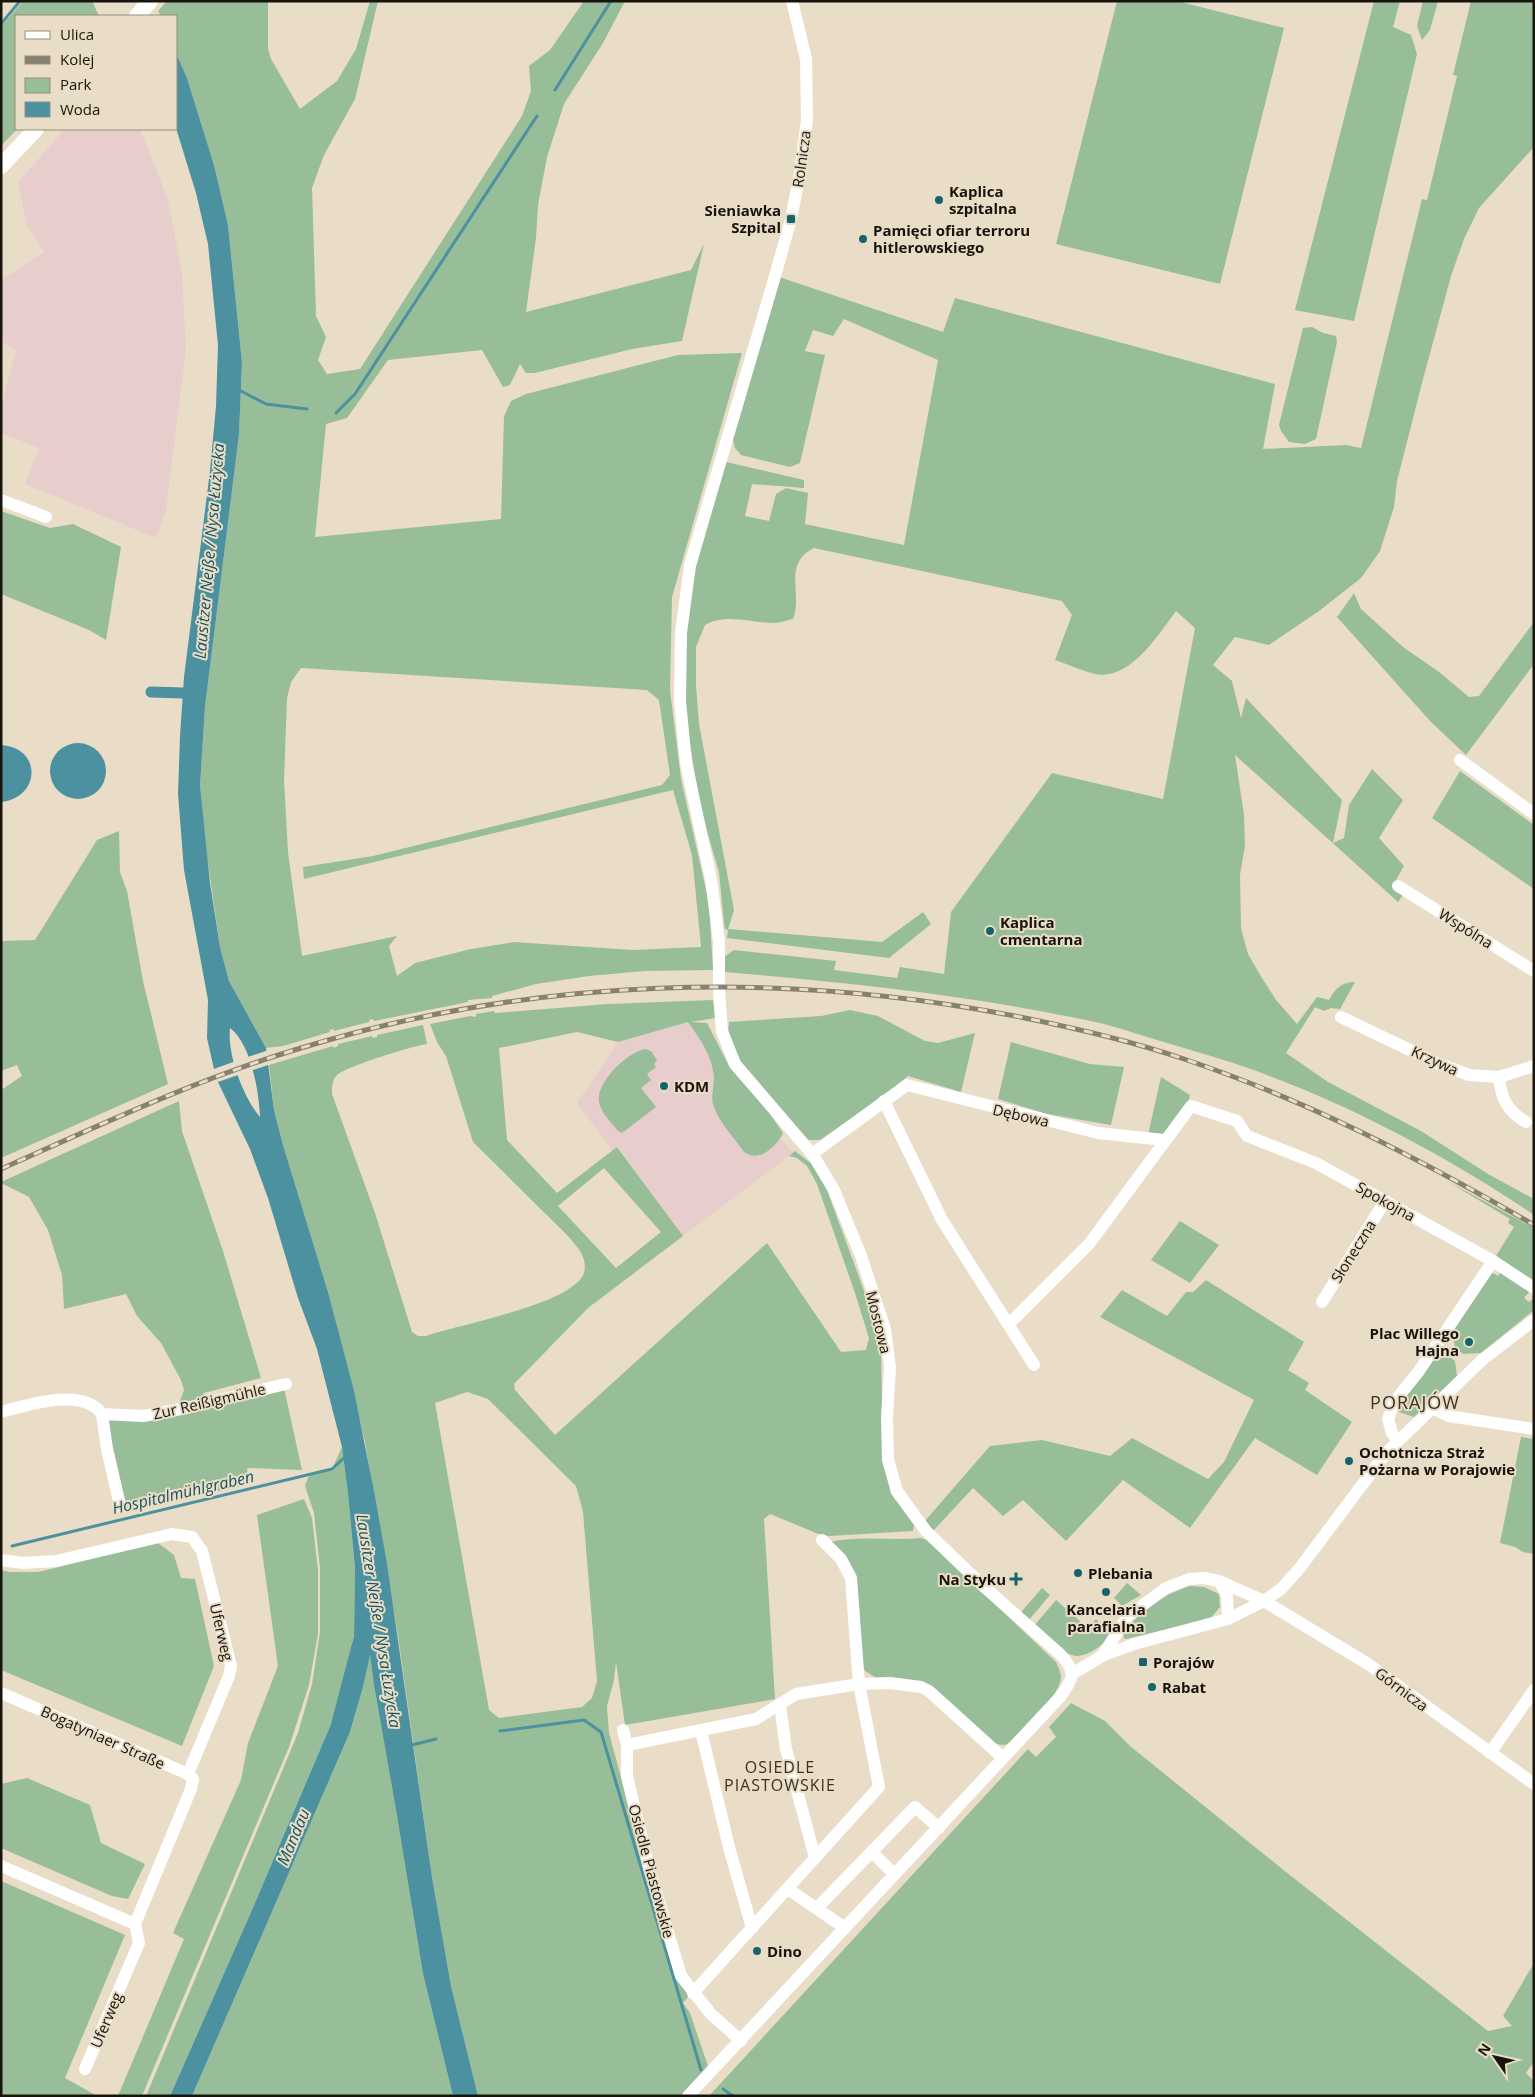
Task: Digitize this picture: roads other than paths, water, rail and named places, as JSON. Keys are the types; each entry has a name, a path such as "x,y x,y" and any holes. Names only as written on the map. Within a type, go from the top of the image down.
{"main road":[{"path":"1,166 35,130"}],"street":[{"name":"Rolnicza","path":"719,992 720,942 713,887 686,763 684,745 680,701 681,633 690,565 791,219 800,173 807,120 806,58 792,1"},
{"path":"1,500 46,517"},
{"path":"1460,760 1534,814"},
{"name":"Wspólna","path":"1398,886 1534,971"},
{"name":"Mostowa","path":"719,992 722,1030 735,1064 812,1154 834,1190 861,1256 885,1329 890,1367 887,1418 888,1460 897,1491 926,1531 981,1584 1061,1655 1071,1667 1072,1674"},
{"name":"Krzywa","path":"1341,1017 1439,1064 1469,1076 1499,1077 1534,1066"},
{"path":"1499,1077 1505,1104 1513,1113 1526,1122"},
{"name":"Dębowa","path":"812,1154 907,1086 1098,1133 1164,1140"},
{"path":"884,1101 942,1220 1034,1365"},
{"name":"Spokojna","path":"1164,1140 1191,1106 1237,1121 1247,1136 1316,1162 1493,1261 1534,1288"},
{"path":"1009,1324 1089,1244 1164,1140"},
{"name":"Słoneczna","path":"1322,1302 1385,1201"},
{"path":"1398,1441 1389,1426 1390,1410 1394,1402 1419,1371 1493,1261"},
{"path":"688,2096 1060,1697 1068,1687 1072,1674 1102,1656 1134,1644 1228,1619 1264,1602 1281,1589 1375,1466 1398,1441 1434,1409 1482,1360 1534,1320"},
{"name":"Zur Reißigmühle","path":"1,1412 64,1399 97,1408 102,1414 143,1416 186,1408 286,1384"},
{"path":"1434,1409 1448,1416 1534,1429"},
{"path":"102,1414 107,1449 120,1506"},
{"name":"Uferweg","path":"1,1560 23,1562 56,1561 172,1534 192,1537 202,1552 230,1666 229,1676 188,1774"},
{"path":"693,1993 879,1787 859,1684 851,1578 841,1559 822,1540"},
{"name":"Górnicza","path":"1102,1656 1128,1616 1166,1588 1189,1579 1204,1578 1219,1581 1264,1602 1368,1664 1534,1784"},
{"path":"1219,1581 1227,1595 1228,1619"},
{"path":"627,1745 756,1719 796,1694 859,1684 890,1683 921,1686 938,1697 1002,1758"},
{"path":"1490,1752 1534,1690"},
{"name":"Bogatyniaer Straße","path":"1,1693 188,1774"},
{"path":"780,1705 786,1749 815,1858"},
{"name":"Osiedle Piastowskie","path":"623,1730 627,1745 627,1776 649,1868 681,1976 711,2014 741,2041"},
{"path":"701,1730 730,1851 752,1928"},
{"path":"1,1866 135,1924 191,1789 193,1779 188,1774"},
{"path":"817,1908 915,1807 939,1828"},
{"path":"872,1852 894,1874"},
{"path":"788,1889 845,1928"},
{"name":"Uferweg","path":"85,2069 139,1943 135,1924"}],"water":[{"path":"178,58 187,78 214,165 228,225 242,362 239,435 205,707 200,786 210,883 220,947 229,981 266,1048 274,1110 328,1292 354,1391 387,1564 432,1877 451,1986 478,2096 453,2096 423,1974 370,1655 350,1732 192,2096 170,2096 331,1724 354,1636 355,1568 342,1447 317,1349 298,1298 268,1198 250,1149 216,1078 207,1038 208,1000 184,870 178,794 180,736 184,677 210,471 216,406 218,345 208,244 196,193 177,130","holes":["230,1028 243,1045 256,1082 260,1117 242,1087 231,1050"]},
{"path":"73,743 83,743 98,751 104,760 106,771 104,782 98,791 83,799 73,799 62,794 55,787 50,776 50,766 55,755 62,748"},
{"path":"1,745 14,748 24,754 32,772 30,782 24,791 15,798 2,802"}],"waterway":[{"path":"1,24 20,1"},
{"path":"555,90 611,1"},
{"path":"336,413 355,394 537,116"},
{"path":"239,390 266,404 307,409"},
{"path":"151,692 183,693"},
{"name":"Hospitalmühlgraben","path":"12,1546 332,1469 345,1457"},
{"path":"500,1731 584,1720 601,1732 701,2070"},
{"path":"412,1745 436,1739"},
{"path":"723,2089 733,2096"}],"railway":[{"path":"1,1169 186,1088 262,1060 389,1024 478,1007 568,995 659,988 749,987 840,992 930,1002 1020,1017 1164,1052 1275,1093 1363,1133 1449,1177 1534,1225"}],"place":[{"name":"Kaplica szpitalna","path":"939,200"},
{"name":"Sieniawka Szpital","path":"791,219"},
{"name":"Pamięci ofiar terroru hitlerowskiego","path":"863,239"},
{"name":"Kaplica cmentarna","path":"990,931"},
{"name":"KDM","path":"664,1086"},
{"name":"Plac Willego Hajna","path":"1469,1342"},
{"name":"Ochotnicza Straż Pożarna w Porajowie","path":"1349,1461"},
{"name":"Plebania","path":"1078,1573"},
{"name":"Na Styku","path":"1016,1579"},
{"name":"Kancelaria parafialna","path":"1106,1592"},
{"name":"Porajów","path":"1143,1662"},
{"name":"Rabat","path":"1152,1687"},
{"name":"Dino","path":"757,1951"}],"district":[{"name":"PORAJÓW","path":"1415,1402"},
{"name":"OSIEDLE PIASTOWSKIE","path":"780,1776"}],"water label":[{"name":"Lausitzer Neiße / Nysa Łużycka","path":"209,551"},
{"name":"Lausitzer Neiße / Nysa Łużycka","path":"379,1621"},
{"name":"Mandau","path":"293,1837"}]}
